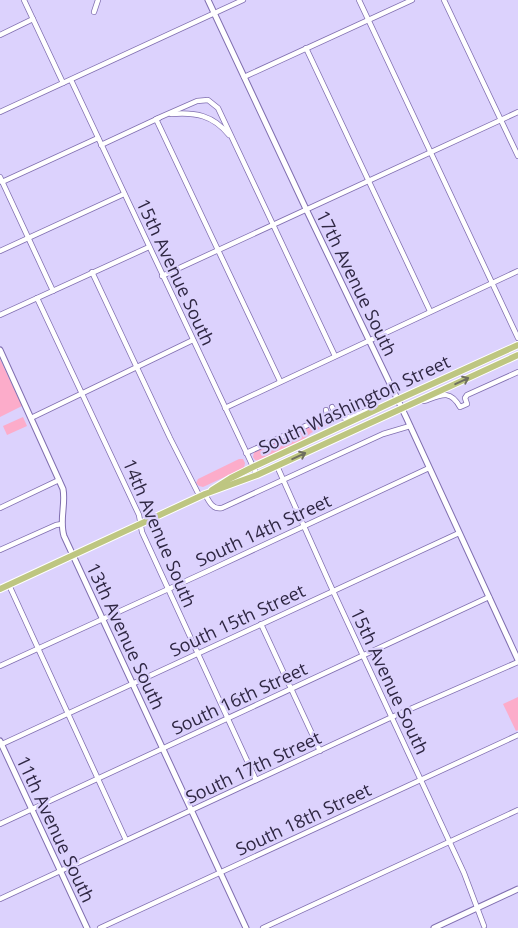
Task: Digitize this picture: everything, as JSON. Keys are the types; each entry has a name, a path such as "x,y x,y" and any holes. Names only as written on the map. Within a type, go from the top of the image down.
{"main road":[{"name":"South Washington Street","path":"203,495 230,478 253,467 518,345"},
{"name":"South Washington Street","path":"0,589 203,495 257,476 518,355"}],"street":[{"path":"24,0 63,83"},
{"path":"94,12 98,0"},
{"name":"17th Avenue South","path":"208,0 410,426 518,661"},
{"path":"0,112 243,0"},
{"path":"359,0 492,283 516,328 518,338"},
{"path":"244,77 412,0"},
{"path":"444,0 518,156"},
{"path":"0,35 33,20"},
{"path":"306,48 430,311"},
{"name":"15th Avenue South","path":"71,80 257,476"},
{"path":"101,145 196,101 208,100 218,108 335,356"},
{"path":"162,276 518,112"},
{"path":"156,119 170,114 186,113 198,115 222,127 233,140"},
{"path":"156,119 280,381"},
{"path":"2,182 98,138"},
{"path":"0,177 52,291"},
{"path":"0,251 124,194"},
{"path":"0,315 149,247"},
{"path":"225,408 518,271"},
{"path":"92,272 170,438 203,495 214,507 219,508 383,434 410,426"},
{"name":"14th Avenue South","path":"37,298 139,515 142,532 256,780"},
{"path":"31,418 193,340"},
{"name":"13th Avenue South","path":"0,350 64,494 62,524 64,536 246,928"},
{"path":"417,402 440,395 447,395 453,398 460,407 467,404 465,398 467,395 518,372"},
{"path":"332,407 339,416 346,418 376,409"},
{"path":"246,453 323,418 327,414 326,410"},
{"name":"15th Avenue South","path":"277,466 464,873 484,926"},
{"name":"South 14th Street","path":"0,666 429,468"},
{"path":"0,508 59,480"},
{"path":"0,550 62,524"},
{"name":"South 15th Street","path":"1,743 68,714 459,533"},
{"path":"9,585 126,840"},
{"name":"South 16th Street","path":"0,824 489,597"},
{"path":"261,624 320,751"},
{"name":"South 17th Street","path":"0,899 392,717 518,661"},
{"name":"South 18th Street","path":"100,928 518,735"},
{"name":"11th Avenue South","path":"1,743 87,928"},
{"path":"263,928 518,810"},
{"path":"434,928 518,889"}],"shaded area":[{"path":"0,359 22,406 0,417"},
{"path":"330,412 332,417 329,424 311,433 303,440 259,461 253,457 254,452 327,419"},
{"path":"23,417 27,426 7,435 3,426"},
{"path":"239,459 243,459 245,463 244,468 203,487 196,483 198,479"},
{"path":"518,697 518,730 516,731 503,704"}]}
